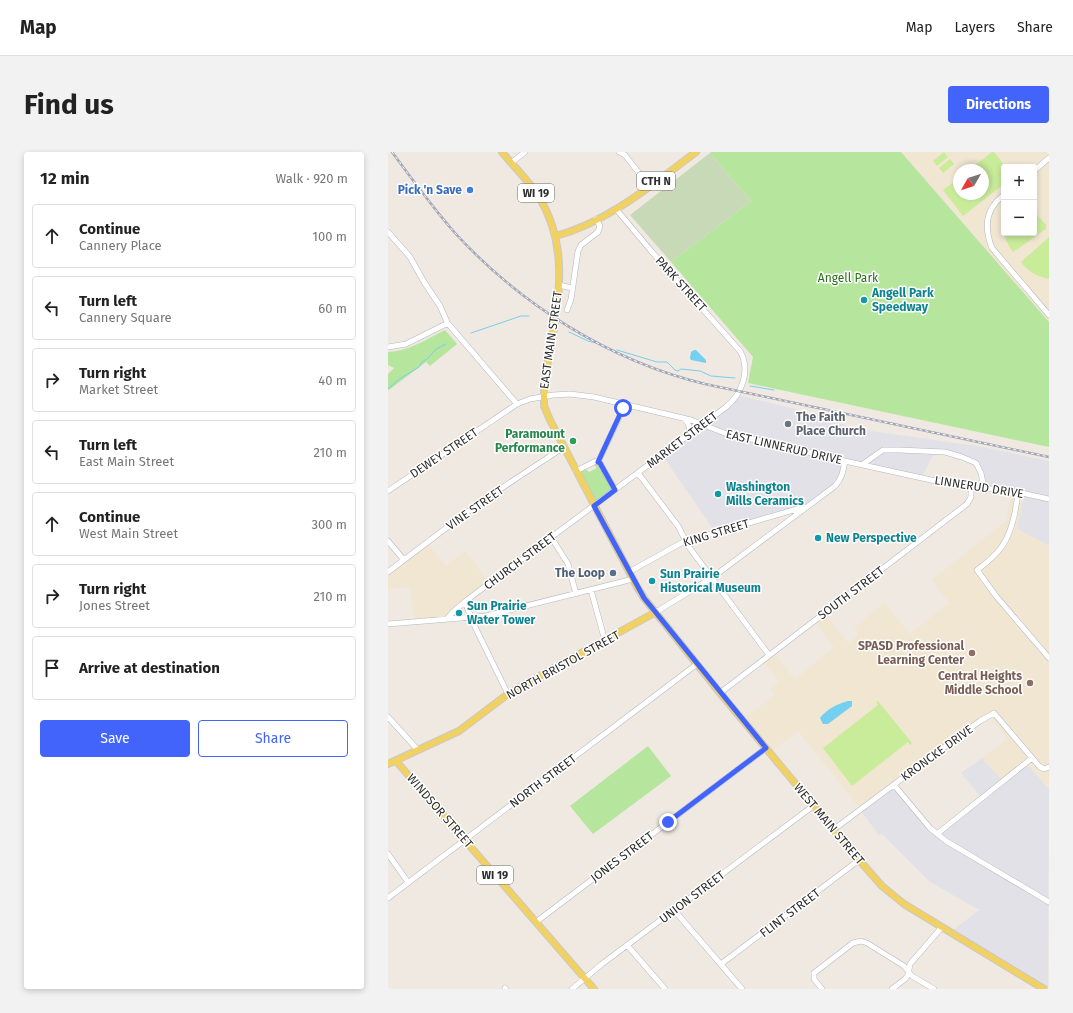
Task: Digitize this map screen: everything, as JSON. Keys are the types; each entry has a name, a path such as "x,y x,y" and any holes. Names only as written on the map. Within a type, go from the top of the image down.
{"main road":[{"name":"EAST MAIN STREET","path":"502,152 538,195 546,210 556,236 560,264 559,285 544,406 564,447 579,470 594,506 629,572 644,598 656,612"},
{"name":"CTH N","path":"556,236 566,234 616,209 696,152"},
{"name":"NORTH BRISTOL STREET","path":"388,764 460,731 508,694 656,612"},
{"name":"WEST MAIN STREET","path":"656,612 720,693 813,806 882,886 896,898 1044,989"},
{"path":"406,756 405,764 409,775"},
{"name":"WINDSOR STREET","path":"396,761 594,989"}],"street":[{"path":"511,163 525,152"},
{"path":"619,152 625,155 649,186"},
{"path":"1037,168 1049,158"},
{"path":"1001,197 997,200 988,217 987,228 992,248 1049,315"},
{"name":"PARK STREET","path":"616,209 652,252 737,347 744,360"},
{"path":"567,310 579,249 581,245 598,232 600,226 596,219"},
{"path":"388,232 416,266 424,282 440,306 448,324 517,404"},
{"path":"559,285 572,288"},
{"path":"388,347 406,344 448,324"},
{"name":"MARKET STREET","path":"594,506 731,403 738,395 743,380 744,360"},
{"name":"EAST LINNERUD DRIVE","path":"544,397 570,394 594,397 703,424 727,434 863,464"},
{"name":"DEWEY STREET","path":"388,491 517,404 530,399 544,397"},
{"path":"579,470 597,462 625,405"},
{"path":"684,419 689,423 690,429 685,438"},
{"name":"VINE STREET","path":"388,572 482,501 564,447"},
{"path":"863,464 883,450 945,452 976,463 981,473 984,488"},
{"path":"656,612 713,578 838,483 842,475 845,461"},
{"path":"597,462 600,463 615,490"},
{"name":"LINNERUD DRIVE","path":"863,464 971,488 1018,492 1049,499"},
{"path":"638,472 769,655"},
{"name":"SOUTH STREET","path":"720,693 967,504 970,497 971,488"},
{"path":"1018,492 1010,530 1005,543 999,551 977,570 996,596 1049,658"},
{"name":"CHURCH STREET","path":"447,619 465,602 594,506"},
{"name":"KING STREET","path":"629,572 686,541 807,506"},
{"path":"551,537 568,564 576,594"},
{"path":"388,541 404,560"},
{"path":"388,624 471,618 497,614 633,579"},
{"path":"591,590 605,641"},
{"path":"465,602 471,618 508,694"},
{"name":"NORTH STREET","path":"388,898 697,664"},
{"name":"KRONCKE DRIVE","path":"833,830 972,727 994,713 1039,766 1044,769 1049,767"},
{"path":"388,717 418,750"},
{"name":"JONES STREET","path":"536,922 766,748"},
{"path":"937,834 1032,758"},
{"path":"894,784 937,834 953,846 1049,902"},
{"name":"UNION STREET","path":"572,989 627,945 813,806"},
{"path":"388,854 408,882"},
{"name":"FLINT STREET","path":"721,964 859,860"},
{"path":"674,910 742,989"},
{"path":"892,989 904,980 908,975 910,964 942,927"},
{"path":"822,989 813,976 814,973 853,943 860,941 867,943 898,962 904,966 912,976 934,989"},
{"path":"627,945 665,989"}],"shaded area":[{"path":"901,152 1049,152 1049,322"},
{"path":"737,395 796,409 857,429 977,446 1049,461 1049,546 1017,529 1023,493 984,488 976,463 935,451 922,477 845,461 841,479 807,506 716,533 662,455"},
{"path":"1012,491 1024,493 1017,529 1049,546 1049,788 1026,763 1003,781 982,758 1008,739 989,716 861,809 798,731 770,753 743,720 775,694 771,689 779,681 762,660 773,652 795,679 834,647 814,621 824,613 848,643 859,634 854,628 884,603 910,634 949,603 932,580 1006,521"},
{"path":"427,543 446,566 465,551 490,583 447,619 415,622 410,587 388,589 388,572"},
{"path":"982,758 1003,781 1026,763 1049,789 1048,989 1044,989 951,932 979,910 930,882 882,834 879,835 860,810 894,785 937,834 982,798 961,773"}],"green space":[{"name":"Angell Park","path":"901,152 1049,322 1049,447 748,383 753,357 671,262 751,201 710,153"},
{"path":"944,152 948,157 937,166 933,161"},
{"path":"994,152 1004,164 1001,164 1001,186 989,196 989,164 977,164"},
{"path":"710,153 751,201 671,262 630,215"},
{"path":"950,159 954,164 943,173 939,168"},
{"path":"953,182 953,200 984,200 963,216 943,190"},
{"path":"1037,214 1046,225 1046,229 1037,235"},
{"path":"1005,236 1036,236 1013,252"},
{"path":"1049,237 1049,279 1033,273 1021,262"},
{"path":"445,330 457,344 430,366 426,362 389,390 388,374 394,368 388,365 388,352 411,347"},
{"path":"596,461 615,490 594,506 576,471 583,467 589,472 597,468 592,463"},
{"path":"878,701 912,743 910,745 908,742 852,786 823,748 878,705 876,702"},
{"path":"648,746 671,776 593,834 570,806"}],"water":[{"path":"696,350 706,360 706,363 691,360 691,352"},
{"path":"848,701 852,701 852,706 828,724 823,724 820,718 829,709"}],"waterway":[{"path":"471,333 521,316 529,316"},
{"path":"569,332 596,343"},
{"path":"388,389 398,380 419,367 422,362 436,349 446,344"},
{"path":"617,350 657,362 667,362 678,371 681,369 700,371 711,376 735,378"},
{"path":"750,386 774,390"}],"railway":[{"path":"392,152 430,203 455,233 509,284 569,327 635,361 670,374 705,384 1049,457"}],"place":[{"name":"Pick 'n Save","path":"470,190"},
{"name":"Angell Park Speedway","path":"864,300"},
{"name":"The Faith Place Church","path":"788,424"},
{"name":"Paramount Performance","path":"573,441"},
{"name":"Washington Mills Ceramics","path":"718,494"},
{"name":"New Perspective","path":"818,538"},
{"name":"The Loop","path":"613,573"},
{"name":"Sun Prairie Historical Museum","path":"652,581"},
{"name":"Sun Prairie Water Tower","path":"459,613"},
{"name":"SPASD Professional Learning Center","path":"972,653"},
{"name":"Central Heights Middle School","path":"1030,683"}],"route":[{"path":"623,408 598,462 600,463 611,486 615,490 594,506 644,598 766,748 668,822"}]}
